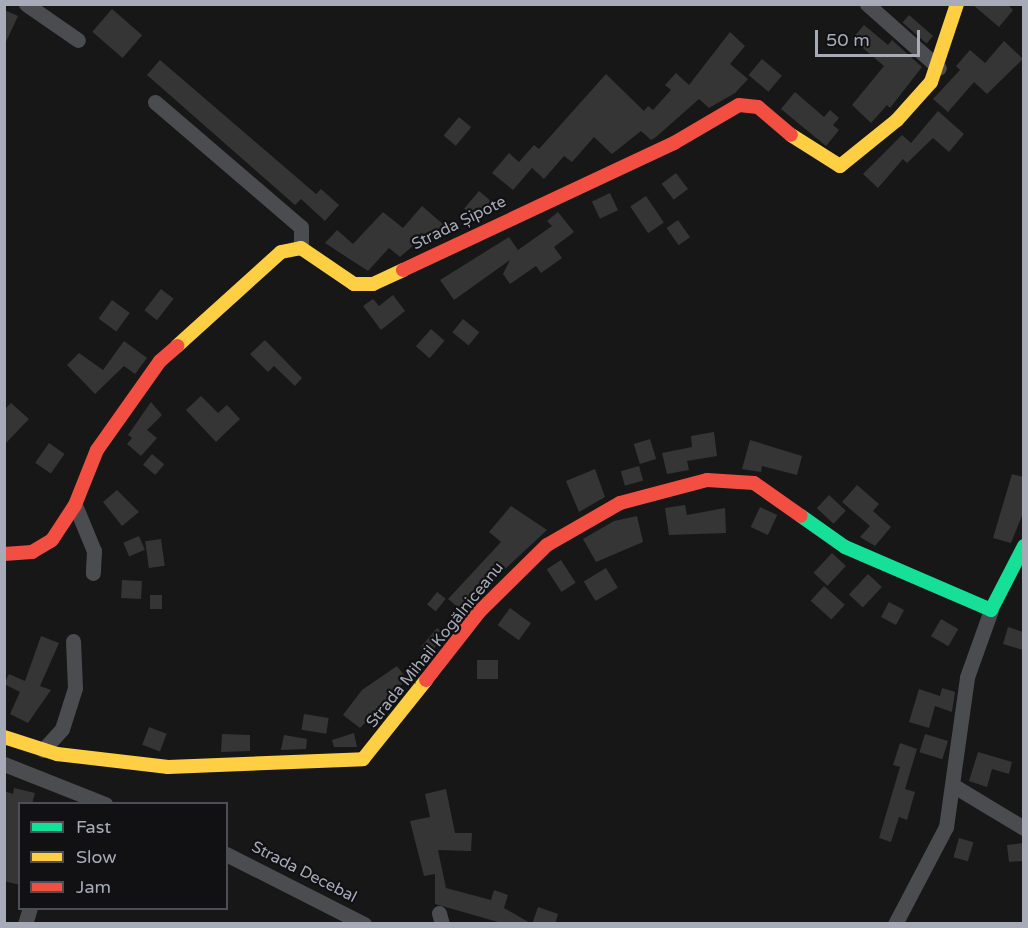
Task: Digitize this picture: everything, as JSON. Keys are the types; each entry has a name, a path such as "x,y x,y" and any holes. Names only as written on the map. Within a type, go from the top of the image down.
{"street":[{"path":"26,4 78,40"},
{"path":"867,4 939,68"},
{"name":"Strada Șipote","path":"301,248 354,284 373,284 674,143 738,105 758,107 817,156 840,166 897,120 939,68 957,4"},
{"path":"4,554 32,552 52,540 75,506 97,450 160,361 281,252 301,248 301,227 155,102"},
{"name":"Strada Mihail Kogălniceanu","path":"4,737 43,750 168,767 363,759 480,611 547,545 620,502 707,480 754,483 846,547 991,610"},
{"path":"75,506 94,550 93,573"},
{"path":"895,924 946,827 954,786 967,677 991,610 1023,546"},
{"path":"43,750 62,729 72,700 73,640"},
{"path":"4,764 100,802"},
{"path":"57,785 72,802"},
{"path":"954,786 1023,828"},
{"name":"Strada Decebal","path":"228,855 364,924"}],"building":[{"path":"972,4 1007,4 1013,10 999,27"},
{"path":"112,9 142,35 123,58 92,32"},
{"path":"4,10 18,16 4,46"},
{"path":"909,15 933,36 927,44 902,23"},
{"path":"864,25 888,45 892,40 922,67 890,108 887,105 871,123 852,105 884,66 852,39"},
{"path":"730,32 745,46 730,64 748,79 735,93 709,108 699,99 656,137 651,140 641,131 612,154 594,137 572,162 564,156 544,179 532,168 513,190 492,173 509,153 519,162 534,145 539,149 606,74 644,111 648,106 653,110 671,90 665,85 676,73 689,85"},
{"path":"1004,41 1023,59 987,94 974,82 948,112 933,99 960,70 956,66 970,50 985,63"},
{"path":"762,59 782,76 768,92 749,75"},
{"path":"160,60 316,194 321,189 339,205 325,221 301,199 295,205 147,75"},
{"path":"795,92 824,117 830,110 839,118 833,125 839,130 826,146 781,109"},
{"path":"938,111 964,134 949,152 933,138 907,163 903,159 878,188 863,174 902,135 911,143"},
{"path":"459,117 471,127 456,146 444,135"},
{"path":"676,173 688,189 674,200 662,184"},
{"path":"479,191 492,202 477,220 464,209"},
{"path":"610,193 618,210 600,219 592,201"},
{"path":"646,196 664,223 648,233 630,207"},
{"path":"422,206 445,226 431,243 422,238 400,257 389,248 368,271 325,243 337,230 353,244 383,212 403,228"},
{"path":"558,212 574,232 554,247 562,258 541,273 536,266 510,284 503,274 510,260 454,300 440,280 509,237 518,250 552,226 547,221"},
{"path":"678,220 690,237 679,245 667,228"},
{"path":"161,289 174,299 157,320 144,310"},
{"path":"393,295 405,311 381,330 363,306 373,299 379,306"},
{"path":"112,300 130,313 116,332 98,319"},
{"path":"463,319 479,332 469,345 452,332"},
{"path":"431,329 445,341 429,358 416,346"},
{"path":"265,340 302,378 295,386 274,366 268,372 250,354"},
{"path":"124,341 147,358 135,374 124,366 95,394 67,365 79,353 103,370"},
{"path":"201,396 218,413 227,405 240,419 216,442 186,410"},
{"path":"151,402 162,415 147,430 157,438 141,456 127,444 132,438 128,435"},
{"path":"11,403 29,419 4,445 4,410"},
{"path":"714,432 717,456 687,461 689,470 667,474 662,453 692,447 691,436"},
{"path":"650,439 656,459 640,464 634,444"},
{"path":"750,440 802,456 797,475 762,466 761,472 742,469"},
{"path":"49,443 65,454 51,474 35,463"},
{"path":"152,454 164,464 155,475 143,465"},
{"path":"639,466 643,480 625,486 621,471"},
{"path":"595,469 605,497 579,512 566,481"},
{"path":"1012,474 1023,477 1023,513 1011,543 993,538"},
{"path":"857,485 879,504 873,511 891,527 875,546 860,537 870,526 842,502"},
{"path":"117,490 139,512 122,526 103,502"},
{"path":"829,495 846,511 834,524 817,508"},
{"path":"685,505 687,515 725,508 726,533 669,535 665,508"},
{"path":"511,506 547,530 461,610 448,599 501,542 489,532"},
{"path":"760,507 777,515 768,535 751,527"},
{"path":"637,516 643,542 596,562 583,539 614,521"},
{"path":"139,536 145,550 129,556 123,543"},
{"path":"161,539 165,566 149,568 145,541"},
{"path":"832,553 846,566 827,586 814,573"},
{"path":"561,560 576,583 561,592 547,569"},
{"path":"606,568 618,588 596,601 584,581"},
{"path":"868,574 882,587 863,607 849,594"},
{"path":"122,580 142,581 141,599 121,598"},
{"path":"824,586 845,605 831,620 811,601"},
{"path":"437,592 446,599 436,611 427,605"},
{"path":"150,595 162,595 162,609 150,609"},
{"path":"889,602 904,610 896,625 881,617"},
{"path":"510,608 531,623 519,640 498,625"},
{"path":"941,619 958,629 948,646 931,636"},
{"path":"1008,627 1023,632 1023,650 1003,644"},
{"path":"437,628 445,634 429,655 421,647"},
{"path":"41,636 59,643 40,686 51,690 28,723 10,714 20,692 4,684 9,674 25,681"},
{"path":"477,660 498,660 498,679 477,679"},
{"path":"397,666 407,679 360,728 343,715 362,690"},
{"path":"942,688 955,692 952,712 935,706 929,728 909,722 919,689 940,696"},
{"path":"304,714 329,718 326,734 301,730"},
{"path":"149,727 167,734 160,752 142,745"},
{"path":"354,733 357,747 334,747 332,740"},
{"path":"222,734 250,735 250,751 221,752"},
{"path":"925,734 948,741 942,759 919,752"},
{"path":"284,735 307,739 306,749 281,750"},
{"path":"900,743 917,749 905,789 915,792 907,820 899,817 891,842 879,838 900,767 893,765"},
{"path":"978,752 1012,762 1009,774 992,769 987,787 969,781"},
{"path":"14,788 35,793 33,802 18,802 18,884 4,881 4,791 13,794"},
{"path":"446,789 455,833 472,833 471,851 438,850 446,888 491,900 494,890 508,895 504,908 532,924 505,924 435,904 435,874 424,876 410,821 430,817 425,794"},
{"path":"959,838 973,842 968,861 953,857"},
{"path":"1023,843 1023,861 1009,862 1007,845"},
{"path":"538,907 558,914 555,924 532,924"}],"traffic: fast":[{"path":"801,516 845,547 991,610 1024,546"}],"traffic: slow":[{"path":"791,135 840,166 897,120 931,82 957,4"},
{"path":"177,346 281,252 301,248 354,284 373,284 403,270"},
{"path":"4,737 57,754 168,767 363,759 426,680"}],"traffic: jam":[{"path":"403,270 674,143 739,105 758,107 791,135"},
{"path":"4,554 32,552 52,540 75,505 97,450 160,361 177,346"},
{"path":"426,680 480,611 547,545 620,503 707,480 754,483 801,516"}]}
